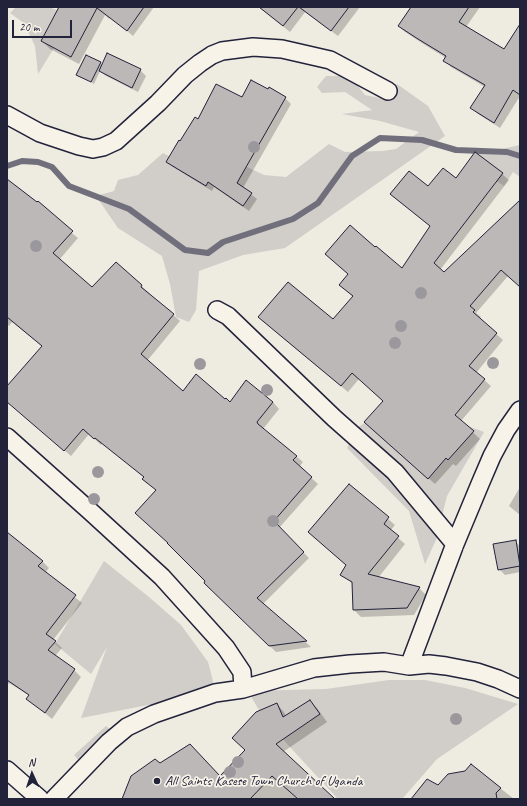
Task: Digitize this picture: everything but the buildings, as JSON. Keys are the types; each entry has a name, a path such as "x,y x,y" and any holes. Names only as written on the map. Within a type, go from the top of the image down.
{"street":[{"path":"7,115 40,133 79,146 93,149 103,147 116,141 158,103 184,75 212,55 222,51 253,47 282,49 330,60 388,91"},
{"path":"217,310 228,316 323,408 395,472 455,544"},
{"path":"409,666 455,544 492,456 506,430 520,410"},
{"path":"7,437 162,577 226,648 242,672 243,689"},
{"path":"54,799 105,747 127,727 154,714 215,693 243,689 314,668 384,662 409,666 429,664 477,672 498,679 520,690"},
{"path":"7,770 40,799"}],"shaded area":[{"path":"16,7 49,7 73,17 38,74 35,46 24,23 10,13"},
{"path":"326,76 350,76 365,95 389,100 397,84 428,106 445,136 285,248 243,255 199,271 196,310 189,322 176,317 170,284 162,256 118,228 96,196 114,191 118,180 138,175 163,153 208,177 224,156 264,175 286,177 329,144 345,152 383,151 396,149 419,132 380,121 342,114 372,110 345,92 322,93 317,87"},
{"path":"520,145 520,177 513,172 504,186 478,169 471,156"},
{"path":"385,409 451,420 484,432 447,496 436,540 425,564 409,511 347,448 357,428"},
{"path":"104,561 181,625 208,662 213,681 210,693 81,718 107,647 91,674 55,644"},
{"path":"389,680 425,680 465,688 518,704 437,759 402,799 338,799 264,719 248,691 326,689"},
{"path":"106,726 114,732 81,763 74,755"}],"waterway":[{"path":"7,166 22,161 38,162 52,167 69,186 129,209 185,250 208,253 223,242 293,219 318,203 352,156 380,138 422,140 456,150 507,152 520,156"}],"place":[{"name":"All Saints Kasese Town Church of Uganda","path":"157,781"}]}
